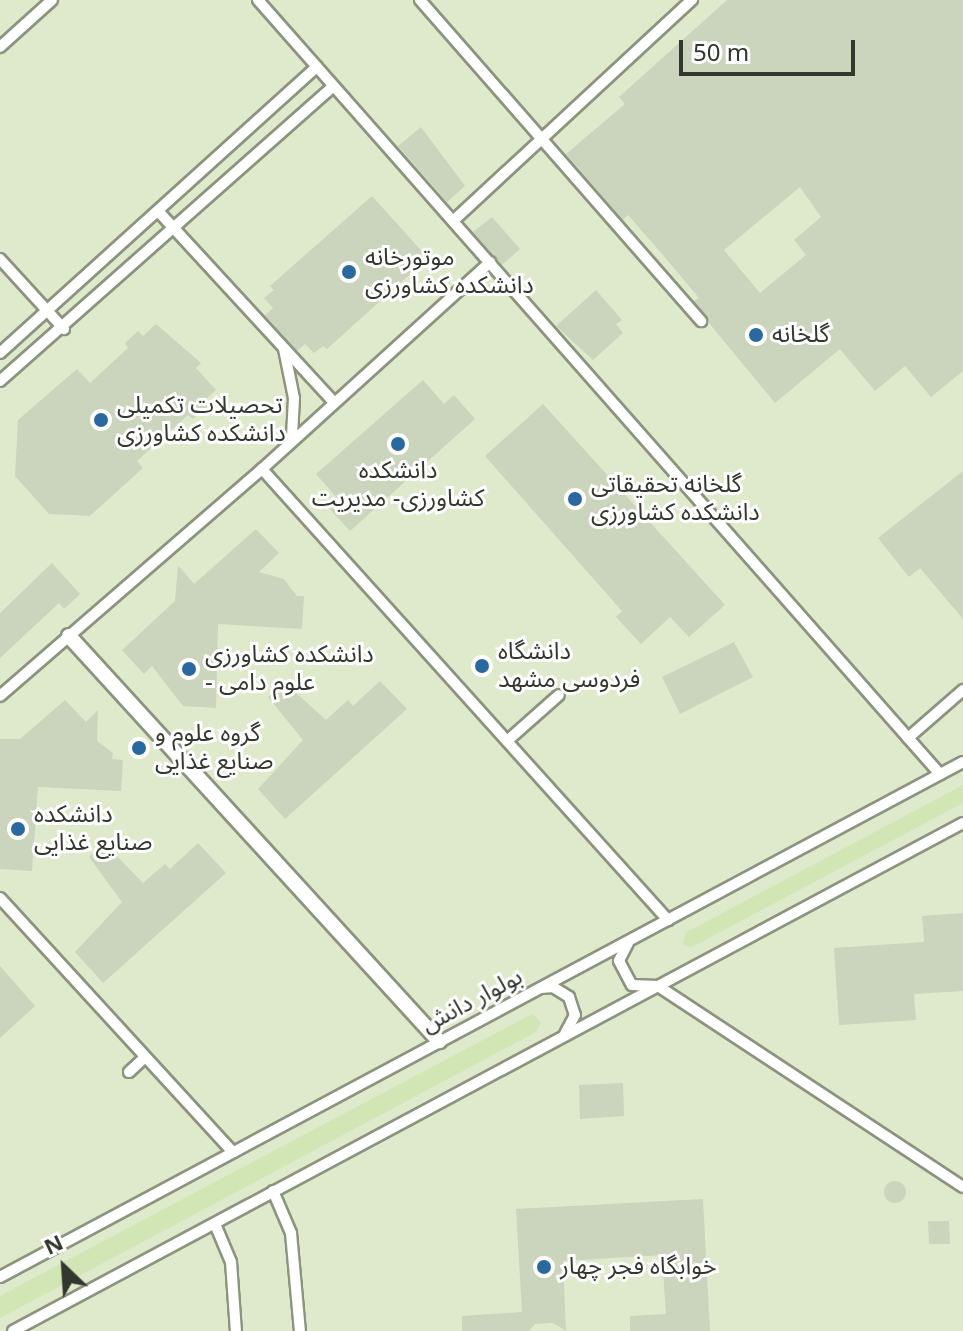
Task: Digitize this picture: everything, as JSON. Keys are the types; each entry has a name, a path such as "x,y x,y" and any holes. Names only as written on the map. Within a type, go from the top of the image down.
{"street":[{"path":"69,636 439,1041"}],"lane":[{"path":"0,47 52,0"},
{"path":"258,0 940,774"},
{"path":"420,0 701,321"},
{"path":"453,221 692,0"},
{"path":"0,353 317,67"},
{"path":"0,381 64,329 333,86"},
{"path":"158,211 333,401"},
{"path":"0,259 64,329"},
{"path":"0,696 262,469 292,437 490,262"},
{"path":"283,347 294,398 292,437"},
{"path":"262,469 668,920"},
{"path":"908,738 963,690"},
{"path":"507,741 559,695"},
{"name":"بولوار دانش","path":"0,1277 963,762"},
{"path":"13,1331 963,823"},
{"path":"0,898 143,1059 233,1152"},
{"path":"635,937 621,952 620,971 632,985 658,986 963,1187"},
{"path":"535,990 553,987 569,997 573,1024 560,1038"},
{"path":"129,1072 143,1059"},
{"path":"273,1191 291,1233 300,1331"},
{"path":"215,1224 231,1262 236,1331"}],"shaded area":[{"name":"دانشگاه فردوسی مشهد","path":"0,0 963,0 963,1331 0,1331"},
{"path":"963,785 963,803 692,947 683,945 685,933"},
{"path":"532,1014 541,1022 536,1032 0,1318 0,1296"}],"building":[{"path":"727,0 963,0 963,371 931,397 905,366 875,391 840,349 775,403 709,323 694,301 699,298 663,255 628,215 623,220 566,154 625,104 619,97","holes":["800,187 821,217 794,240 806,255 760,293 724,250"]},
{"path":"421,127 465,186 447,202 398,146"},
{"name":"موتورخانه دانشکده کشاورزی","path":"372,196 428,258 327,349 323,346 314,353 305,344 297,351 265,315 273,308 264,298 274,290 270,286"},
{"path":"492,217 520,249 502,265 473,232"},
{"path":"596,290 622,320 616,324 623,333 593,360 556,326"},
{"name":"تحصیلات تکمیلی دانشکده کشاورزی","path":"156,324 201,363 196,368 216,390 202,402 207,407 193,419 188,415 137,461 143,468 90,516 49,514 15,476 18,420 77,369 90,383 128,348 125,343 138,331 143,336"},
{"name":"دانشکده کشاورزی- مدیریت","path":"423,380 444,404 454,395 475,419 350,531 328,507 338,499 316,474"},
{"name":"گلخانه تحقیقاتی دانشکده کشاورزی","path":"543,404 725,605 689,637 670,617 641,644 616,617 622,611 485,456"},
{"path":"963,471 963,619 920,568 909,577 878,538"},
{"path":"256,529 279,553 259,572 284,579 297,596 304,596 302,629 218,624 216,708 183,706 152,666 144,674 122,650 175,601 178,565 194,584"},
{"path":"52,563 80,594 64,609 59,603 0,658 0,613"},
{"path":"734,642 753,677 680,714 662,677"},
{"path":"380,681 407,709 285,819 258,789 303,740 268,697 284,682 326,720 348,700 353,706"},
{"path":"65,700 86,722 98,710 97,741 113,753 112,759 123,760 121,791 38,787 32,871 0,869 0,739 20,739"},
{"path":"104,843 143,883 165,864 170,869 198,843 226,873 103,983 75,952 122,902 89,857"},
{"path":"963,913 963,991 914,994 916,1020 839,1025 834,948 924,942 922,916"},
{"path":"0,966 35,1006 0,1038"},
{"path":"623,1083 624,1116 580,1119 579,1085"},
{"path":"891,1181 899,1181 906,1192 899,1203 891,1203 884,1196 884,1188"},
{"name":"خوابگاه فجر چهار","path":"703,1199 710,1331 630,1331 630,1316 666,1314 662,1255 563,1261 566,1331 553,1323 535,1324 529,1331 462,1331 462,1316 522,1312 516,1209"},
{"path":"928,1221 949,1221 950,1244 929,1244"}],"place":[{"name":"موتورخانه دانشکده کشاورزی","path":"349,272"},
{"name":"گلخانه","path":"756,335"},
{"name":"تحصیلات تکمیلی دانشکده کشاورزی","path":"101,420"},
{"name":"دانشکده کشاورزی- مدیریت","path":"398,444"},
{"name":"گلخانه تحقیقاتی دانشکده کشاورزی","path":"575,499"},
{"name":"دانشگاه فردوسی مشهد","path":"482,666"},
{"name":"دانشکده کشاورزی - علوم دامی","path":"189,669"},
{"name":"گروه علوم و صنایع غذایی","path":"139,748"},
{"name":"دانشکده صنایع غذایی","path":"18,829"},
{"name":"خوابگاه فجر چهار","path":"544,1267"}]}
